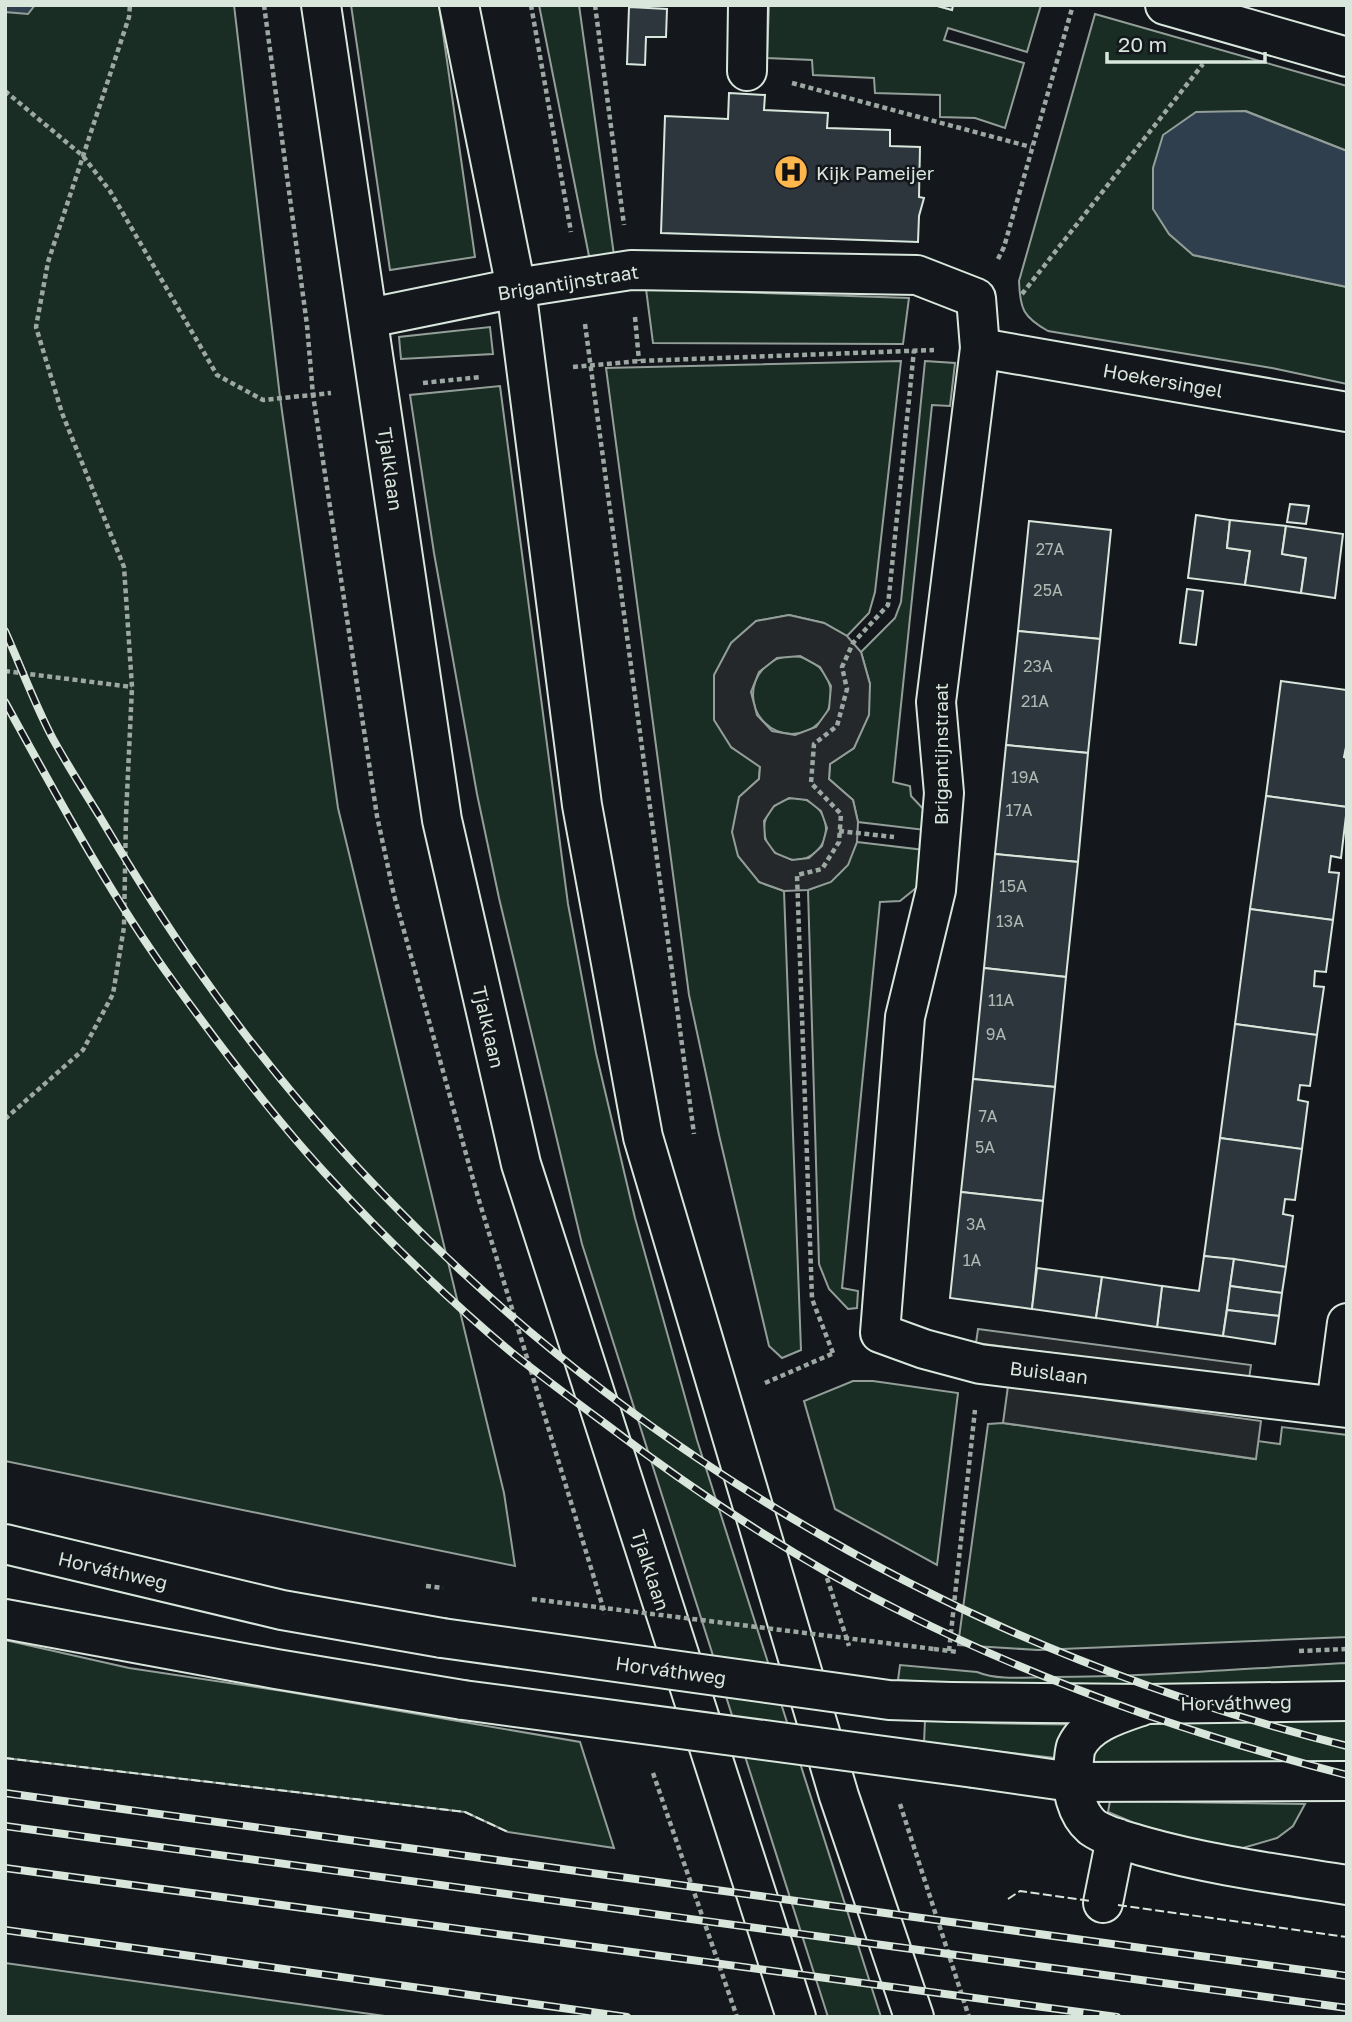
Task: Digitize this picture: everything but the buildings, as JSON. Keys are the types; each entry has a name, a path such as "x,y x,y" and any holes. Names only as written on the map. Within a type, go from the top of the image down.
{"main road":[{"name":"Tjalklaan","path":"321,5 442,820 521,1164 796,2017"},
{"path":"459,5 516,288 582,805 643,1137 839,1796 914,2017"},
{"path":"747,71 748,5"},
{"path":"1165,5 1347,57"},
{"name":"Brigantijnstraat","path":"369,318 516,288 631,270 916,275 976,298 980,348 936,702 944,793 936,890 905,1017 880,1333"},
{"name":"Hoekersingel","path":"980,348 1347,412"},
{"path":"1341,1407 1347,1323"},
{"name":"Buislaan","path":"880,1333 979,1364 1341,1407"},
{"name":"Horváthweg","path":"5,1544 282,1609 442,1638 889,1700 1147,1704 1347,1701"},
{"path":"5,1619 463,1700 1072,1782 1347,1781"},
{"path":"1147,1704 1108,1719 1087,1732 1076,1748 1072,1782 1078,1809 1092,1826 1116,1838 1231,1867 1347,1885"},
{"path":"1103,1903 1116,1838"}],"path":[{"path":"5,1119 83,1049 113,994 124,927 125,816 132,687 124,567 62,413 36,327 48,262 129,17 130,5"},
{"path":"264,5 307,325"},
{"path":"531,5 579,279 695,1139"},
{"path":"595,5 631,270 639,361"},
{"path":"976,298 1004,247 1073,5"},
{"path":"5,91 83,156 110,191 217,374 263,400 639,361 980,348 1234,25"},
{"path":"747,71 1031,147"},
{"path":"833,1353 812,1300 797,875 822,869 839,842 841,814 811,783 814,744 837,726 847,689 842,667 853,643 888,605 914,350"},
{"path":"5,671 132,687"},
{"path":"764,1383 880,1333"},
{"path":"522,1598 949,1651 979,1364"},
{"path":"760,1370 768,1396"},
{"path":"824,1568 849,1647"},
{"path":"426,1586 453,1590"},
{"path":"896,1792 969,2017"}],"green space":[{"path":"5,5 234,5 280,397 338,808 504,1493 515,1566 5,1461"},
{"path":"351,5 439,5 475,257 390,270"},
{"path":"539,5 579,5 614,255 589,256"},
{"path":"769,5 934,5 952,10 953,5 1041,5 1027,52 948,28 944,40 1024,63 1005,128 975,118 940,117 940,95 875,93 874,78 813,75 812,60 767,58"},
{"path":"1095,14 1347,86 1347,151 1246,111 1193,255 1347,287 1347,384 1272,368 1048,331 1024,311 1019,281"},
{"path":"646,289 909,298 903,344 653,343"},
{"path":"490,327 493,354 401,359 399,337"},
{"path":"901,361 875,592 869,613 847,636 824,623 789,615 756,621 731,747 760,766 759,779 739,797 759,882 784,891 801,1350 782,1358 769,1346 689,995 606,368"},
{"path":"925,361 955,363 950,406 932,405 893,782 910,786 911,796 929,815 925,830 858,822 853,800 829,779 830,764 854,748 870,684 861,652 895,618 901,602"},
{"path":"500,386 568,904 596,1053 635,1218 697,1440 881,2017 828,2017 582,1244 499,898 477,794 434,553 410,395"},
{"path":"792,656 807,659 820,667 828,680 831,695 828,710 820,723 807,731 792,734 777,731 764,723 756,710 753,695 756,680 764,667 777,659"},
{"path":"795,798 817,807 826,829 817,851 795,860 773,851 764,829 773,807"},
{"path":"857,842 924,850 921,884 900,901 880,902 842,1288 858,1291 857,1308 848,1309 829,1289 819,1264 808,890 840,873 849,861"},
{"path":"853,1381 873,1381 958,1393 937,1565 835,1509 804,1401"},
{"path":"1003,1423 1255,1459 1258,1441 1280,1444 1282,1427 1347,1435 1347,1637 1038,1650 958,1645 988,1424"},
{"path":"5,1640 129,1668 283,1691 580,1742 614,1848 508,1832 465,1812 5,1758"},
{"path":"1347,1663 1347,1683 1066,1687 898,1680 900,1665 1014,1678 1163,1674"},
{"path":"1347,1719 1347,1770 1182,1769 1091,1762 924,1743 925,1720 1083,1724"},
{"path":"1110,1801 1305,1804 1293,1826 1277,1838 1236,1850 1139,1825 1108,1812"},
{"path":"5,1963 392,2017 5,2017"}],"shaded area":[{"path":"789,615 824,623 847,636 861,652 870,684 869,715 854,748 830,764 829,779 853,800 858,822 857,842 848,865 831,882 808,890 784,891 759,882 738,856 732,832 739,797 759,779 760,767 731,747 714,720 714,675 731,643 756,621","holes":["800,656 820,667 831,686 829,709 816,727 795,735 772,731 757,715 751,692 759,672 777,658","789,798 807,800 821,811 827,828 822,846 809,858 792,860 775,853 765,839 764,821 774,806"]},
{"path":"978,1329 1251,1365 1249,1379 976,1343"},
{"path":"1008,1386 1261,1421 1256,1459 1003,1423"}],"water":[{"path":"5,5 35,5 28,14 5,12"},
{"path":"1245,111 1347,151 1347,287 1193,255 1169,234 1153,209 1153,168 1163,135 1196,112"}],"railway":[{"path":"5,631 40,713 59,749 148,895 198,970 307,1111 428,1240 560,1357 702,1462 853,1553 1012,1632 1177,1696 1347,1746"},
{"path":"5,702 128,916 247,1081 305,1151 369,1220 438,1288 511,1352 709,1498 819,1568 896,1609 1005,1660 1117,1704 1231,1742 1347,1775"},
{"path":"5,1793 1347,1976"},
{"path":"5,1826 1347,2008"},
{"path":"5,1868 1117,2017"},
{"path":"5,1930 627,2017"}],"fence":[{"path":"5,1758 465,1812 508,1832"},
{"path":"1008,1899 1020,1891 1090,1901"},
{"path":"1118,1905 1347,1937"}],"place":[{"name":"Kijk Pameijer","path":"791,172"}]}
